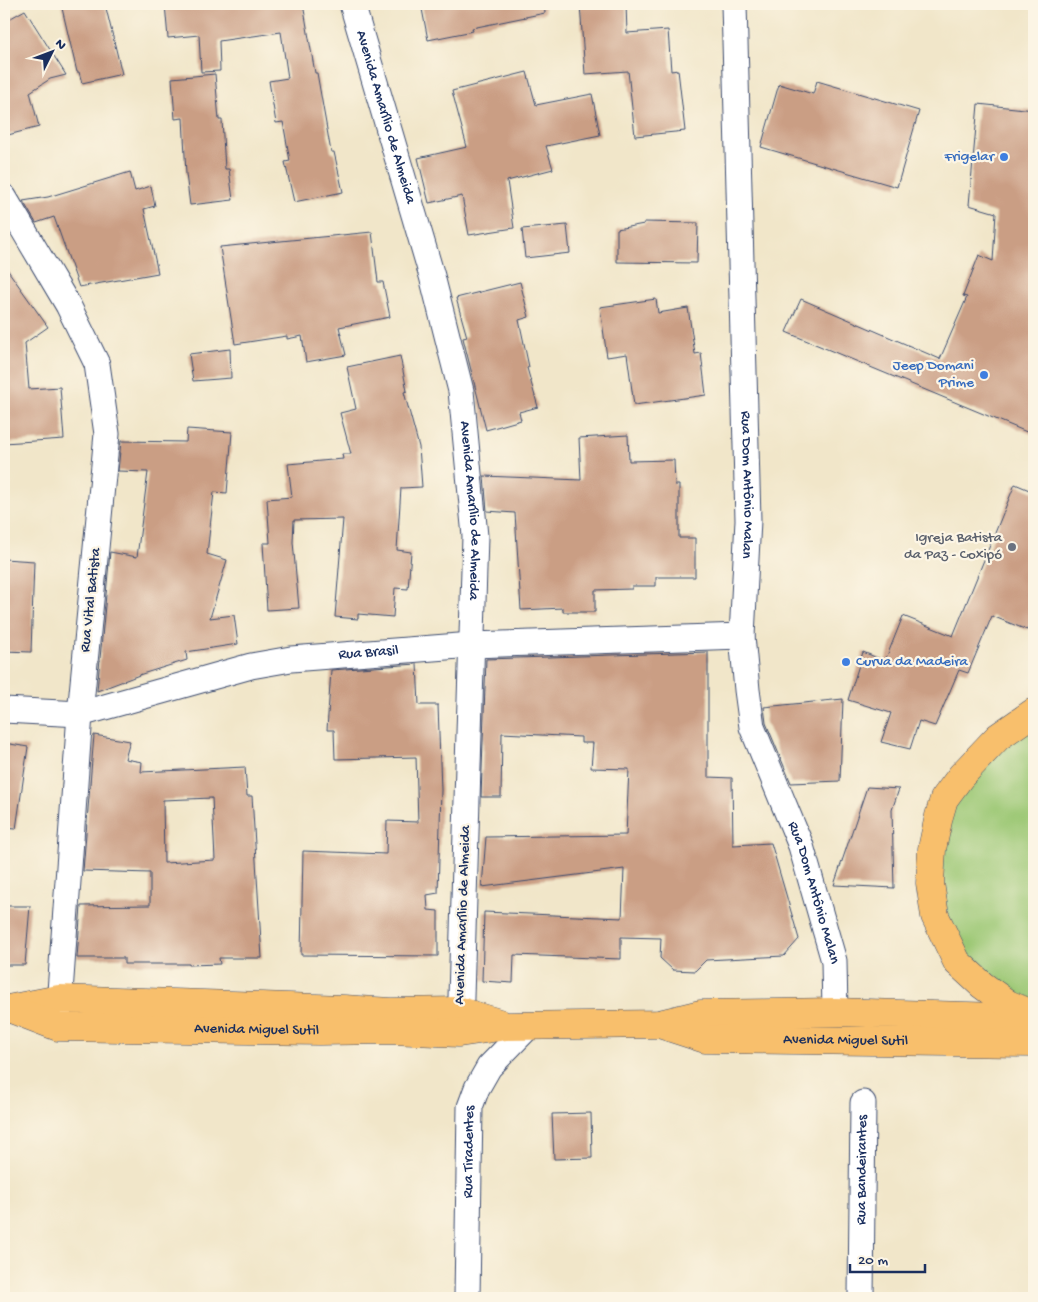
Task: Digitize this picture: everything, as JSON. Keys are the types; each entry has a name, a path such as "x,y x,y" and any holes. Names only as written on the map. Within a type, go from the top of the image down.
{"main road":[{"path":"1034,712 998,737 961,776 944,798 932,849 930,883 935,916 957,962 982,985 1008,1004 1034,1016"},
{"name":"Avenida Miguel Sutil","path":"7,1009 59,999 344,1009 390,1012 460,1022 518,1026 659,1024 700,1014 835,1012 1034,1016"},
{"name":"Avenida Miguel Sutil","path":"7,1009 58,1027 319,1031 391,1030 460,1022"},
{"name":"Avenida Miguel Sutil","path":"659,1024 704,1040 1034,1043"}],"street":[{"name":"Avenida Amarílio de Almeida","path":"352,4 432,276 461,391 475,536 460,1022"},
{"name":"Rua Dom Antônio Malan","path":"734,4 748,520 742,636 752,727 801,846 834,961 835,1012"},
{"name":"Rua Vital Batista","path":"4,197 68,306 97,364 107,434 80,714 58,1027"},
{"name":"Rua Brasil","path":"4,710 80,714 251,666 291,659 472,645 742,636"},
{"name":"Rua Tiradentes","path":"467,1298 470,1107 477,1088 489,1067 518,1026"},
{"name":"Rua Bandeirantes","path":"861,1298 863,1103"}],"green space":[{"path":"1034,726 1034,1008 957,957 933,853 973,766"}],"building":[{"path":"61,4 105,4 122,74 82,83 79,72 77,72"},
{"path":"165,4 303,4 331,152 334,152 343,192 294,202 285,162 290,161 283,122 276,123 269,81 288,78 281,32 219,41 220,71 201,72 199,35 168,38"},
{"path":"421,4 544,4 545,13 472,28 473,31 428,40"},
{"path":"580,4 626,4 627,33 668,30 671,71 678,70 685,131 635,136 628,71 585,74"},
{"path":"25,10 66,75 50,79 30,92 39,127 4,136 4,22"},
{"path":"527,72 536,105 592,94 600,135 546,146 553,169 507,181 514,228 469,235 462,196 429,203 418,158 467,147 452,91"},
{"path":"215,74 219,120 222,120 225,169 229,169 233,200 190,205 186,174 183,118 175,119 172,78"},
{"path":"817,81 919,111 897,187 761,147 779,84 813,94"},
{"path":"978,104 1034,110 1034,435 786,332 801,299 940,359 967,297 963,296 979,255 993,261 996,213 969,205"},
{"path":"130,172 135,191 151,186 155,206 144,209 158,273 79,287 54,217 36,223 23,201 48,197"},
{"path":"644,222 698,223 697,263 617,262 617,229 644,224"},
{"path":"567,225 570,253 525,258 522,229"},
{"path":"372,232 378,282 383,282 390,317 339,327 346,355 306,362 302,336 287,339 287,336 235,344 220,247"},
{"path":"4,265 48,327 25,343 29,389 60,387 64,439 4,443"},
{"path":"520,282 529,317 519,320 529,367 527,368 538,407 519,412 521,420 486,430 463,338 467,337 456,298"},
{"path":"656,299 658,313 688,308 695,354 701,353 706,395 634,405 627,354 607,357 600,307"},
{"path":"230,349 231,378 193,381 189,354"},
{"path":"400,356 407,391 404,392 419,447 422,487 401,488 397,550 411,552 408,589 395,588 393,617 358,614 358,619 335,617 343,519 294,520 293,542 299,608 267,610 263,543 270,543 267,499 292,497 288,464 343,459 342,454 351,454 340,413 356,409 347,367"},
{"path":"187,429 232,432 227,493 214,492 207,554 227,560 210,618 234,615 238,644 186,652 187,660 97,691 110,552 137,557 148,472 118,471 121,441 186,442"},
{"path":"628,435 629,461 674,460 675,485 679,485 679,538 695,538 695,577 656,577 656,586 632,586 632,589 595,590 595,612 563,612 563,608 521,610 515,513 487,511 484,476 581,480 579,438"},
{"path":"1015,484 1034,492 1034,613 1027,630 992,616 968,673 959,670 935,726 919,721 910,749 881,742 891,713 848,700 863,652 885,661 903,616 953,636"},
{"path":"4,559 34,561 31,652 4,651"},
{"path":"708,652 708,777 732,778 733,845 771,843 799,939 784,956 706,960 695,971 673,970 660,958 661,938 621,937 621,959 514,955 513,983 482,981 484,912 622,918 624,869 482,887 486,837 626,835 629,769 591,768 593,743 581,743 581,737 502,733 501,797 481,797 486,659"},
{"path":"417,664 419,705 438,705 441,790 438,893 427,895 428,910 438,911 438,956 301,955 303,851 386,854 387,821 418,822 416,757 335,759 334,730 327,730 331,670"},
{"path":"843,699 840,781 791,783 766,723 764,707"},
{"path":"94,735 130,741 125,759 142,762 141,772 245,767 247,796 252,796 262,958 219,958 220,964 189,965 124,964 124,958 77,958 81,906 150,905 150,873 83,871","holes":["212,798 215,860 164,863 163,800"]},
{"path":"4,743 28,747 16,829 4,828"},
{"path":"867,787 899,789 892,810 894,888 834,885"},
{"path":"4,906 30,906 25,965 4,965"},
{"path":"591,1113 592,1158 554,1159 552,1114"}],"place":[{"name":"Frigelar","path":"1004,157"},
{"name":"Jeep Domani Prime","path":"984,375"},
{"name":"Igreja Batista da Paz - Coxipó","path":"1012,547"},
{"name":"Curva da Madeira","path":"846,662"}]}
